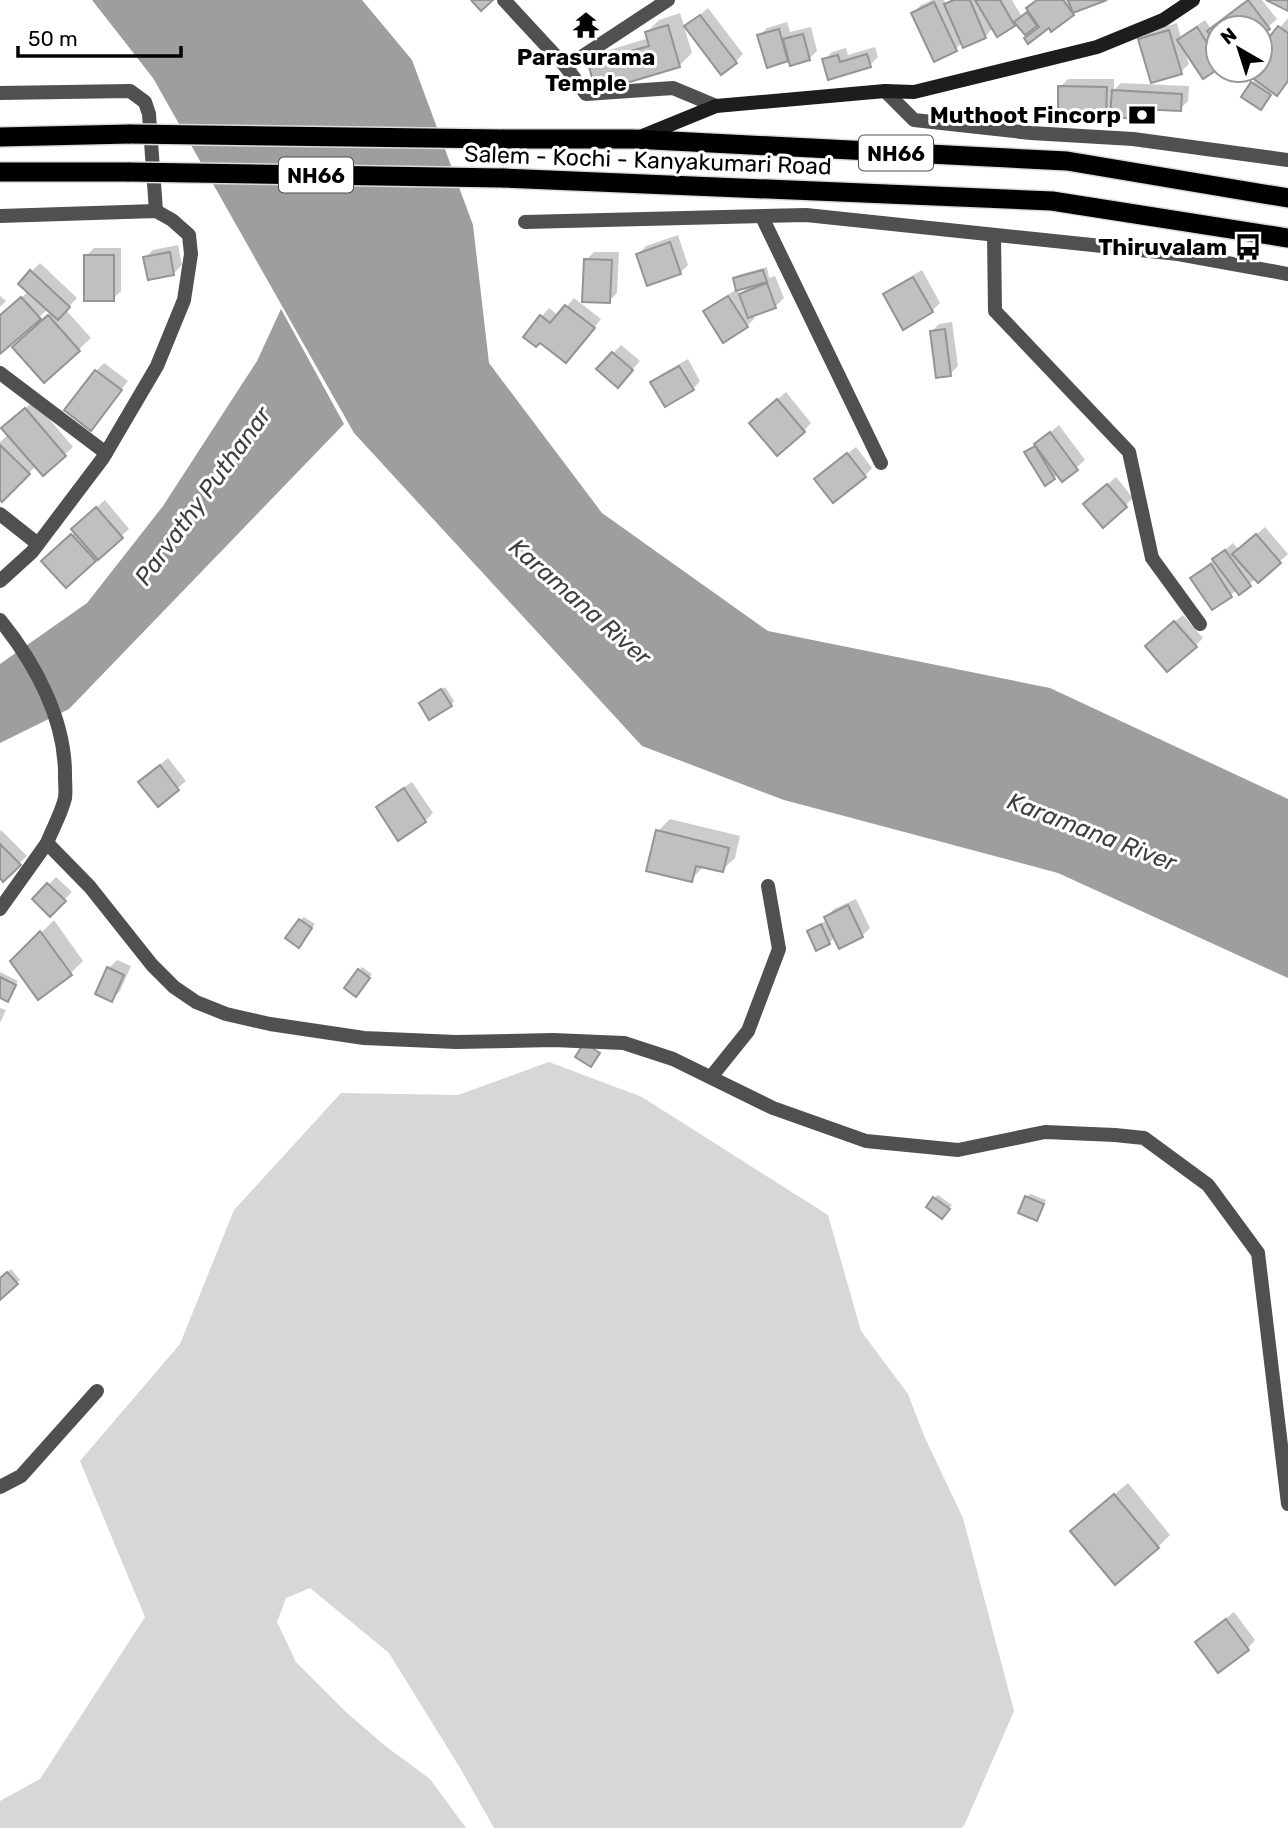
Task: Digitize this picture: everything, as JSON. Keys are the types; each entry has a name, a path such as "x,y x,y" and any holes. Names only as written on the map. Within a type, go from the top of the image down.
{"highway":[{"name":"Salem - Kochi - Kanyakumari Road","path":"0,137 130,134 633,139 1067,161 1288,198"},
{"name":"Salem - Kochi - Kanyakumari Road","path":"0,172 503,177 1052,201 1288,238"}],"main road":[{"path":"633,139 716,106 885,91 914,92 1097,47 1163,20 1193,0"}],"street":[{"path":"504,0 566,67 586,94 673,88 716,106"},
{"path":"566,67 668,0"},
{"path":"0,93 130,91 145,102 149,114 156,211"},
{"path":"885,91 914,120 1133,139 1288,160"},
{"path":"0,216 156,211 172,220 189,235 191,254 184,300 157,366 106,453 33,552 0,581"},
{"path":"525,222 806,215 1178,254 1288,274"},
{"path":"762,217 881,463"},
{"path":"994,235 995,311 1129,452 1152,558 1200,624"},
{"path":"0,373 106,453"},
{"path":"0,514 38,544"},
{"path":"0,620 14,637 39,678 58,724 66,758 65,798 47,843 0,909"},
{"path":"47,843 90,887 152,965 174,987 196,1002 226,1014 270,1024 364,1038 456,1042 624,1042 673,1059 773,1108 866,1142 958,1150 1045,1132 1144,1138 1208,1185 1258,1252 1288,1504"},
{"path":"711,1077 748,1031 779,949 768,886"},
{"path":"0,1487 20,1476 97,1391"}],"shaded area":[{"path":"549,1062 642,1097 828,1215 861,1331 908,1394 925,1438 963,1518 1014,1711 964,1826 494,1828 389,1653 310,1588 286,1598 277,1622 296,1662 346,1712 384,1745 430,1779 466,1828 0,1828 0,1801 40,1779 145,1617 80,1461 180,1344 234,1210 341,1093 458,1095"}],"water":[{"name":"Karamana River","path":"92,0 362,0 412,60 473,225 489,363 602,513 768,631 1050,688 1288,799 1288,978 1058,873 784,800 642,746 354,433 153,78"},
{"name":"Parvathy Puthanar","path":"281,309 344,424 69,709 0,743 0,664 87,603 163,506 257,361"}],"building":[{"path":"471,0 493,0 481,11"},
{"path":"954,0 970,0 986,38 963,48 944,4"},
{"path":"975,0 1000,0 1015,26 997,37"},
{"path":"1037,0 1063,0 1074,15 1051,32 1049,28 1028,44 1024,38 1039,27 1026,8"},
{"path":"1068,0 1107,0 1073,13"},
{"path":"1248,0 1259,14 1229,14"},
{"path":"1266,0 1288,0 1288,11"},
{"path":"934,2 957,51 934,62 911,13"},
{"path":"1027,12 1037,26 1025,35 1014,22"},
{"path":"700,15 737,63 721,75 684,26"},
{"path":"668,25 680,67 623,84 621,77 594,85 588,63 649,46 645,32"},
{"path":"1278,26 1288,33 1288,81 1277,96 1261,84 1274,84 1274,31"},
{"path":"1197,27 1204,38 1204,78 1203,79 1177,40"},
{"path":"779,29 788,61 767,68 757,35"},
{"path":"1169,30 1182,74 1151,83 1138,39"},
{"path":"803,34 810,60 790,66 783,39"},
{"path":"867,54 871,67 828,80 822,59 838,55 840,62"},
{"path":"1250,84 1271,95 1261,110 1241,97"},
{"path":"1058,86 1107,87 1106,113 1058,113"},
{"path":"1112,90 1182,94 1181,111 1137,109 1136,119 1110,117"},
{"path":"670,242 681,274 647,286 636,254"},
{"path":"170,252 174,275 148,280 143,257"},
{"path":"84,255 114,255 114,301 84,301"},
{"path":"584,259 612,260 610,303 582,302"},
{"path":"30,270 70,307 58,320 18,284"},
{"path":"763,270 767,282 736,291 733,278"},
{"path":"913,277 933,312 903,330 883,294"},
{"path":"767,283 776,308 748,318 739,294"},
{"path":"728,296 748,327 723,343 703,311"},
{"path":"21,297 41,319 0,354 0,315"},
{"path":"565,305 595,328 566,363 540,343 536,347 523,337 540,315 550,323"},
{"path":"48,315 80,351 44,383 12,347"},
{"path":"945,329 951,376 936,378 930,331"},
{"path":"612,352 633,370 618,388 596,369"},
{"path":"679,366 694,390 665,407 650,382"},
{"path":"95,370 122,390 91,431 64,410"},
{"path":"777,399 805,432 777,456 749,423"},
{"path":"25,408 66,456 43,476 1,428"},
{"path":"1050,432 1078,470 1062,482 1034,444"},
{"path":"0,445 30,474 2,502 0,500"},
{"path":"1035,446 1055,479 1045,486 1024,452"},
{"path":"847,453 866,477 833,503 814,479"},
{"path":"1107,484 1127,507 1103,528 1083,504"},
{"path":"96,507 123,538 98,560 71,529"},
{"path":"71,534 96,561 66,588 41,561"},
{"path":"1256,534 1281,563 1258,583 1232,554"},
{"path":"1225,550 1251,586 1239,595 1212,559"},
{"path":"1211,564 1232,597 1212,610 1190,578"},
{"path":"1174,621 1197,647 1167,672 1145,646"},
{"path":"441,689 452,706 429,720 419,703"},
{"path":"160,765 179,790 158,807 138,782"},
{"path":"404,788 426,822 398,841 376,807"},
{"path":"656,830 729,848 723,872 696,866 692,882 646,871"},
{"path":"0,844 21,865 3,882 0,878"},
{"path":"47,883 66,901 50,917 32,899"},
{"path":"848,905 863,937 839,949 824,917"},
{"path":"299,919 312,928 299,948 285,938"},
{"path":"821,924 830,944 816,951 807,931"},
{"path":"40,931 72,975 38,1000 10,961"},
{"path":"107,967 124,975 112,1002 95,994"},
{"path":"358,969 370,978 356,997 344,988"},
{"path":"0,977 16,985 8,1002 0,998"},
{"path":"584,1043 600,1053 591,1067 575,1057"},
{"path":"1025,1196 1044,1204 1037,1221 1018,1213"},
{"path":"933,1197 950,1209 942,1219 926,1207"},
{"path":"7,1272 18,1284 0,1300 0,1278"},
{"path":"1114,1494 1159,1548 1115,1585 1070,1531"},
{"path":"1226,1619 1249,1650 1218,1673 1195,1642"}],"place":[{"name":"Parasurama Temple","path":"586,25"},
{"name":"Muthoot Fincorp","path":"1142,115"},
{"name":"Thiruvalam","path":"1248,247"}]}
